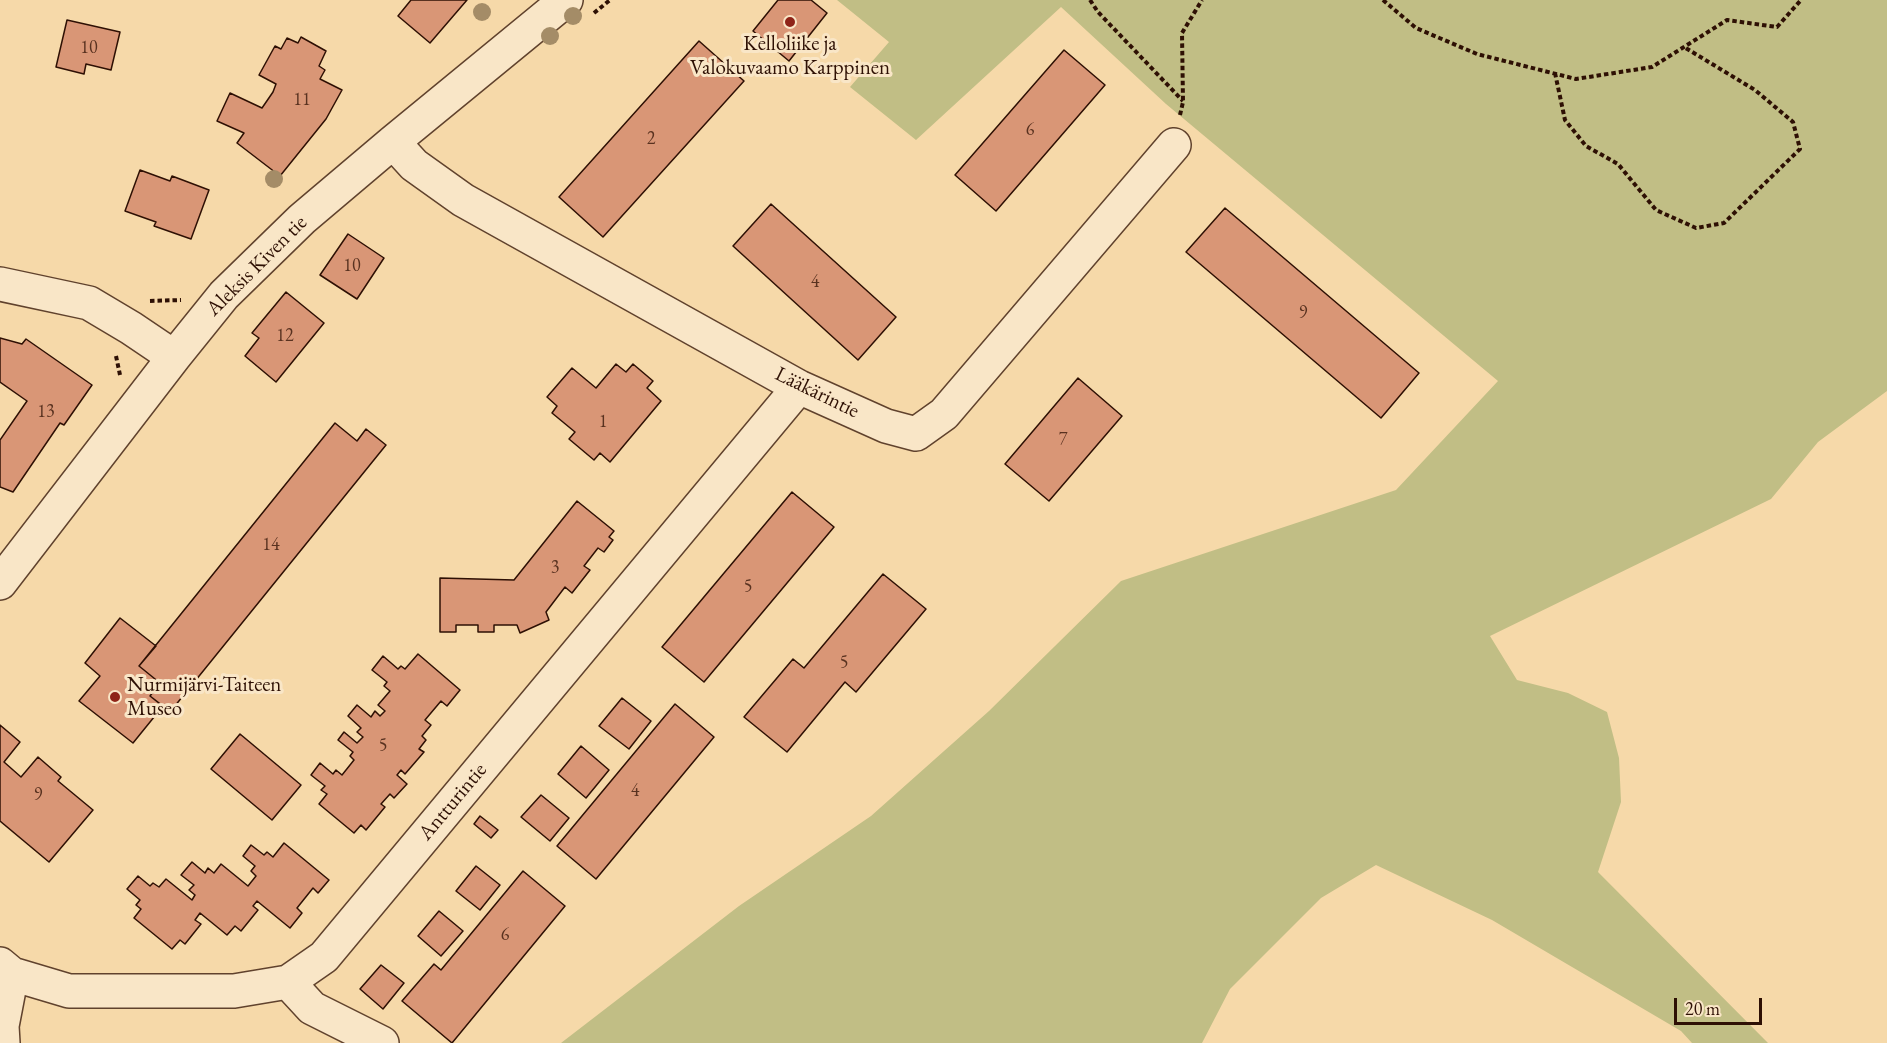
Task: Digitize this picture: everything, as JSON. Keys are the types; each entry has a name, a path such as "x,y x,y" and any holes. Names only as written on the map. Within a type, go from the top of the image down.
{"street":[{"name":"Aleksis Kiven tie","path":"0,583 224,295 302,219 393,142 580,7"},
{"name":"Lääkärintie","path":"393,142 414,165 463,200 799,387 886,426 916,434 944,414 1174,146"},
{"path":"0,284 89,303 174,357"},
{"name":"Antturintie","path":"6,969 69,991 234,991 288,982 324,957 799,387"},
{"path":"3,1043 6,969"},
{"path":"288,982 312,1008 382,1043"}],"path":[{"path":"580,7 610,0"},
{"path":"1090,0 1098,12 1183,102"},
{"path":"1174,146 1183,102 1182,33 1202,0"},
{"path":"1383,0 1416,28 1477,54 1576,79 1652,67 1727,20 1777,27 1801,0"},
{"path":"1555,74 1564,120 1586,146 1618,164 1656,210 1696,228 1724,223 1800,149 1793,122 1755,90 1684,47"}],"shaded area":[{"path":"837,0 1887,0 1887,391 1818,442 1771,499 1490,636 1517,680 1568,693 1607,712 1619,758 1621,802 1598,872 1768,1043 1692,1043 1681,1031 1492,920 1376,865 1321,898 1230,989 1202,1043 561,1043 739,906 871,816 989,711 1121,581 1396,490 1498,381 1166,104 1061,7 916,140 850,87 889,42"}],"building":[{"path":"411,0 467,0 430,43 398,16"},
{"name":"Kelloliike ja Valokuvaamo Karppinen","path":"778,0 811,0 827,13 789,61 753,31"},
{"path":"67,20 120,32 111,70 86,64 84,74 56,67"},
{"path":"301,37 326,51 319,66 325,70 320,79 342,90 326,119 280,176 237,143 244,133 217,121 230,93 262,108 276,84 259,75 275,46 281,49 287,38 298,43"},
{"path":"699,41 744,81 603,237 559,197"},
{"path":"1064,50 1105,85 996,211 955,175"},
{"path":"140,170 170,181 172,176 209,190 191,239 154,226 156,222 125,211"},
{"path":"771,204 896,317 858,360 733,246"},
{"path":"1225,208 1419,373 1381,418 1186,252"},
{"path":"348,234 384,258 357,299 320,275"},
{"path":"286,292 324,323 276,382 245,356 259,338 252,333"},
{"path":"0,338 22,344 26,339 92,385 64,425 60,423 13,492 0,487 0,440 27,401 0,382"},
{"path":"616,364 626,372 633,364 653,381 647,388 661,401 610,462 600,453 594,460 569,439 575,432 552,413 557,406 547,397 572,368 596,388"},
{"path":"1078,378 1122,416 1049,501 1005,464"},
{"path":"335,423 357,441 366,429 386,445 170,712 150,696 160,683 139,666"},
{"path":"792,492 834,527 704,682 662,647"},
{"path":"577,501 614,531 609,537 613,540 604,552 598,548 584,566 590,570 572,593 565,587 546,612 549,620 520,633 517,625 494,625 494,632 478,632 478,625 456,625 456,632 440,632 440,578 514,580"},
{"path":"883,574 926,609 856,692 845,682 787,752 744,717 793,659 804,668"},
{"path":"120,618 156,646 139,666 160,683 150,696 163,706 133,743 79,701 100,676 85,663"},
{"path":"418,654 460,690 447,706 441,701 425,720 431,725 422,736 426,740 419,749 424,752 405,774 401,770 397,775 407,784 394,798 390,794 381,804 385,807 366,830 361,825 354,833 319,804 327,794 321,790 325,786 311,775 320,763 333,774 336,770 342,775 354,760 350,756 353,752 338,740 344,732 357,743 363,737 357,732 361,728 348,716 357,705 371,717 375,711 380,716 385,711 378,705 390,691 384,686 387,682 372,670 383,656 398,669 401,666 405,669"},
{"path":"622,698 651,721 629,749 599,726"},
{"path":"675,704 714,737 596,879 557,846"},
{"path":"0,725 20,742 4,762 21,777 38,757 61,777 58,781 93,810 49,862 0,821"},
{"path":"240,734 301,785 272,820 211,769"},
{"path":"581,746 609,770 586,798 558,774"},
{"path":"541,795 569,818 550,841 521,817"},
{"path":"480,816 498,830 491,838 474,824"},
{"path":"284,843 329,880 318,893 313,888 297,908 302,913 290,928 257,901 253,906 258,910 241,931 235,926 227,935 200,913 195,920 201,924 185,944 180,940 172,949 134,918 141,909 136,905 140,900 127,889 138,876 150,886 153,883 159,887 166,879 192,900 195,895 189,890 194,885 181,875 192,862 205,873 208,868 214,873 221,864 248,886 256,876 251,871 255,866 243,856 251,845 264,855 267,852 273,857"},
{"path":"476,866 500,885 480,910 456,891"},
{"path":"523,871 565,906 452,1043 402,1001 434,964 441,970"},
{"path":"439,911 463,931 441,956 418,936"},
{"path":"381,965 404,983 383,1009 360,989"}],"place":[{"name":"Kelloliike ja Valokuvaamo Karppinen","path":"790,22"},
{"name":"Nurmijärvi-Taiteen Museo","path":"115,697"}]}
